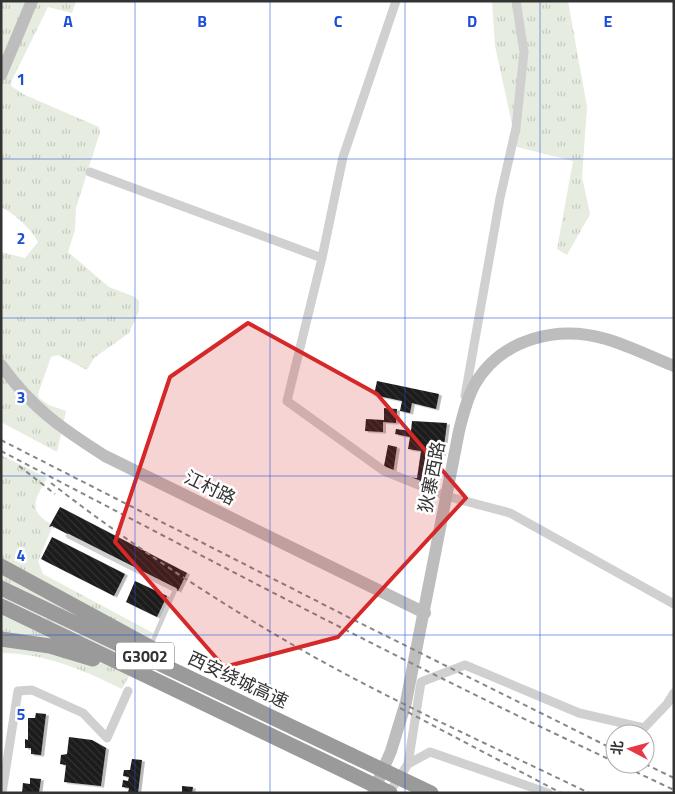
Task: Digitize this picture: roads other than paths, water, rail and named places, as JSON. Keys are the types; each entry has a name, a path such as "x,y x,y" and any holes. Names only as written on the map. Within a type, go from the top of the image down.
{"highway":[{"path":"1,566 290,725"},
{"name":"西安绕城高速","path":"1,588 431,793"},
{"name":"西安绕城高速","path":"1,606 390,793"},
{"path":"1,639 32,642 80,655 181,694"}],"main road":[{"path":"1,75 32,1"},
{"name":"狄寨西路","path":"373,793 399,727 425,613 459,431 470,394 482,375 508,350 537,338 569,333 605,338 674,366"},
{"name":"江村路","path":"1,365 20,391 56,425 105,456 425,613"}],"street":[{"path":"396,1 343,157 322,258 287,401 384,471 446,496 510,513 674,604"},
{"path":"459,431 500,198 516,128 524,52 516,1"},
{"path":"90,172 322,258"},
{"path":"390,793 408,764 421,682 464,665 579,713 644,728 667,704 674,693"},
{"path":"2,793 18,691 32,690 83,712 107,738 128,691"},
{"path":"408,764 430,752 548,793"}],"lane":[{"path":"68,536 175,590 152,640"}],"railway":[{"path":"1,440 352,619 605,745"},
{"path":"1,451 383,649 605,757"},
{"path":"19,466 55,494"},
{"path":"51,483 111,528 172,570 300,649 407,705 589,793"},
{"path":"400,708 561,793"},
{"path":"655,769 674,778"},
{"path":"640,774 674,790"}]}
